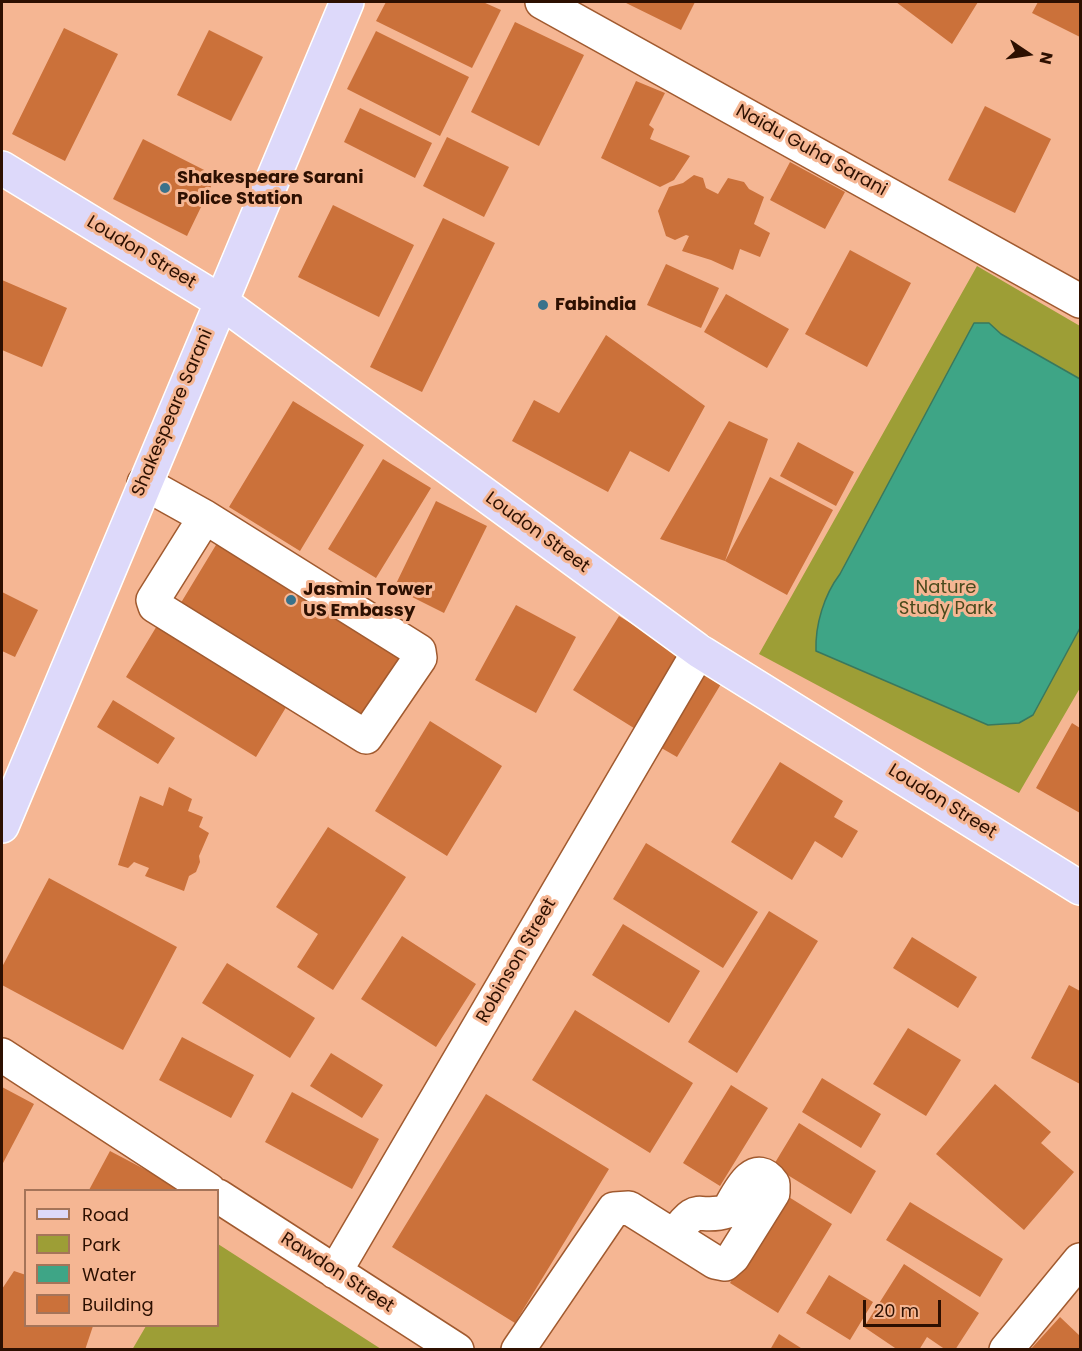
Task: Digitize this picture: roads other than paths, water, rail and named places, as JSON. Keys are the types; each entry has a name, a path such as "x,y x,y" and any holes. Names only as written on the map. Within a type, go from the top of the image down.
{"main road":[{"name":"Shakespeare Sarani","path":"2,826 347,2"},
{"name":"Loudon Street","path":"2,168 220,301 699,651 1080,888"}],"street":[{"name":"Naidu Guha Sarani","path":"542,2 1080,301"},
{"path":"144,483 205,518 419,651 420,658 366,737 155,606 153,600 205,518"},
{"name":"Robinson Street","path":"335,1272 699,651"},
{"path":"2,1055 206,1189"},
{"name":"Rawdon Street","path":"219,1197 457,1350"},
{"path":"518,1350 614,1209 629,1208 674,1236"},
{"path":"1006,1350 1080,1260"}],"water":[{"name":"Nature Study Park","path":"974,323 989,323 1001,334 1080,379 1080,628 1033,715 1019,723 988,725 816,651 819,621 829,591"}],"place":[{"name":"Shakespeare Sarani Police Station","path":"165,188"},
{"name":"Fabindia","path":"543,305"},
{"name":"Jasmin Tower US Embassy","path":"291,600"}]}
